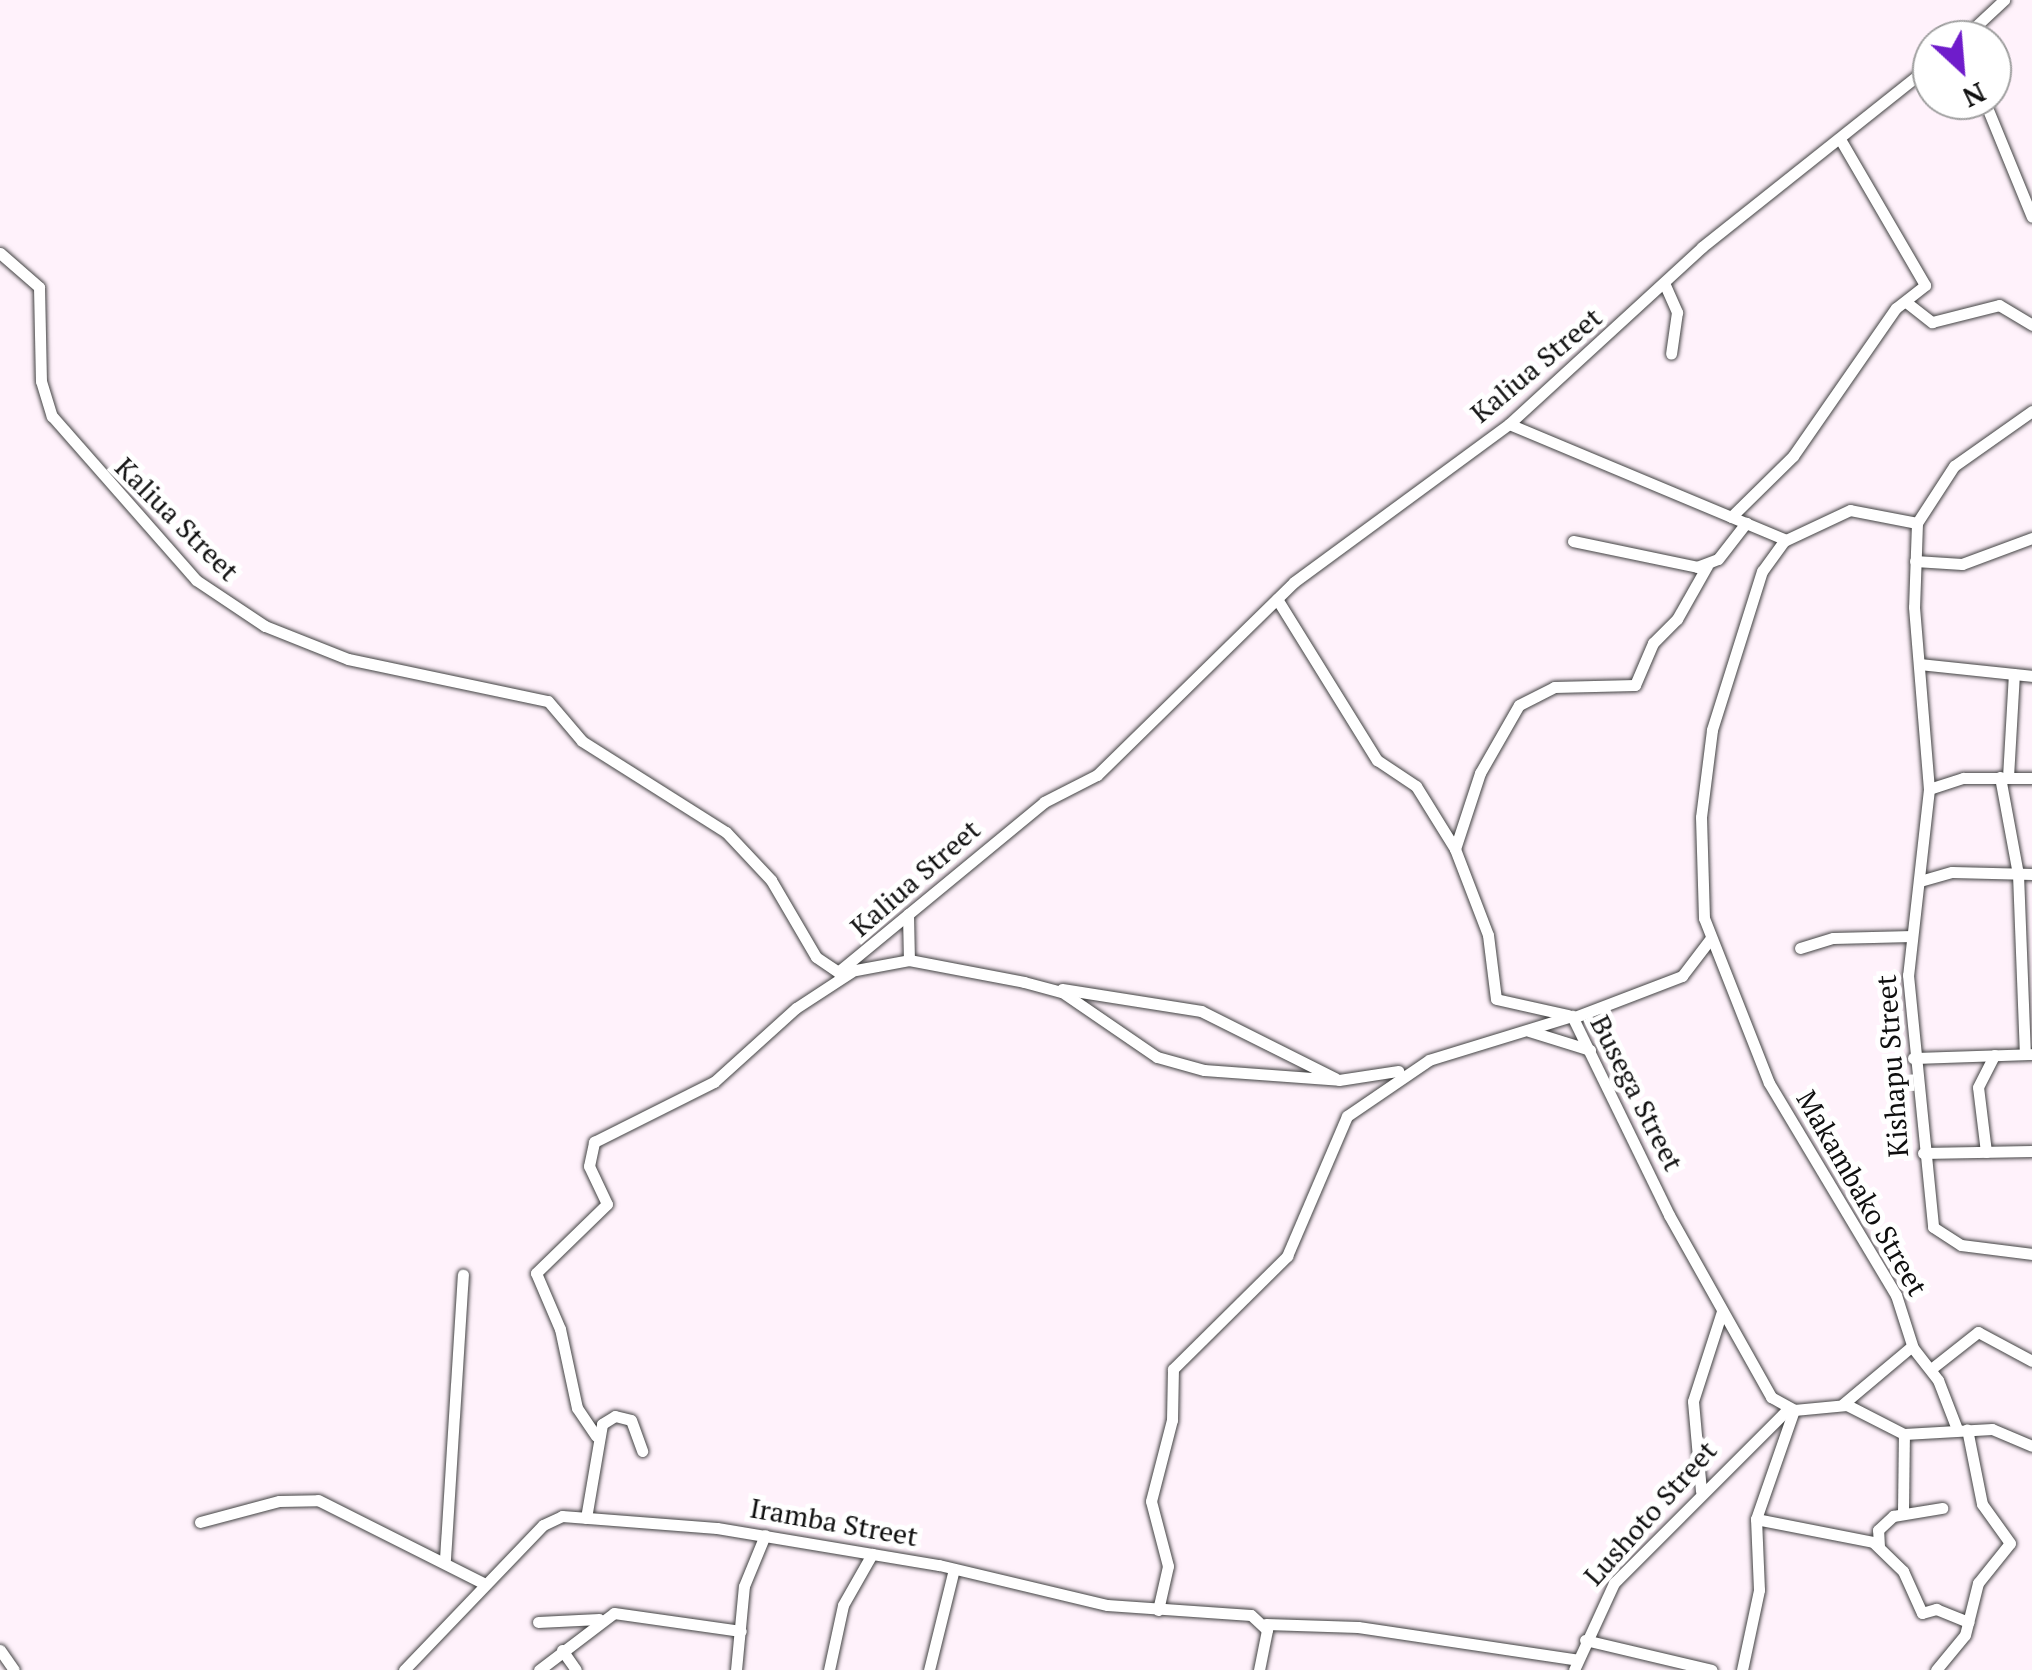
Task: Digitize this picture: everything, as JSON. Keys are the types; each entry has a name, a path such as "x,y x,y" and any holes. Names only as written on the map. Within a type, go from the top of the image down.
{"street":[{"path":"1982,20 2004,0"},
{"name":"Kaliua Street","path":"0,252 40,287 41,381 52,416 196,580 265,626 348,659 548,701 582,741 726,832 771,880 816,957 845,972 908,914 1044,802 1097,776 1134,744 1277,598 1509,424 1665,286 1912,80"},
{"path":"1992,120 2032,217"},
{"path":"1731,518 1800,448 1906,302 1924,288 1925,276 1840,139"},
{"path":"1665,286 1677,312 1671,354"},
{"path":"1906,302 1932,322 1998,305 2032,325"},
{"path":"1509,424 1731,518 1750,521 1786,540 1850,510 1918,523 1954,466 2032,411"},
{"path":"1456,849 1480,773 1519,705 1554,688 1636,685 1650,649 1707,566 1750,521"},
{"name":"Kishapu Street","path":"1918,523 1915,561 1929,789 1912,936 1913,1058 1923,1152 1936,1232 1961,1244 2032,1254"},
{"path":"1915,561 1962,564 2032,538"},
{"name":"Makambako Street","path":"1786,540 1762,571 1740,627 1712,730 1701,837 1711,938 1769,1082 1896,1295 1912,1346 1931,1369 1962,1429 1982,1504 2010,1538 1978,1582 1968,1622"},
{"path":"1573,541 1707,566"},
{"path":"1277,598 1377,760 1416,786 1456,849 1488,935 1496,999 1574,1016 1682,976 1711,938"},
{"path":"1921,670 2032,676"},
{"path":"1913,1058 2029,1054 2025,874 2004,777 2014,674"},
{"path":"1929,789 2004,777 2032,778"},
{"path":"1920,880 1952,872 2025,874"},
{"path":"908,914 908,960"},
{"path":"1800,948 1832,938 1912,936"},
{"path":"596,1436 574,1398 560,1329 536,1277 608,1204 589,1166 594,1142 714,1082 796,1008 845,972 908,960 1201,1011 1338,1080"},
{"path":"1024,982 1062,992 1144,1050 1186,1066 1338,1080 1412,1068"},
{"name":"Busega Street","path":"1158,1610 1168,1566 1151,1501 1172,1420 1172,1374 1290,1250 1346,1116 1412,1068 1574,1016 1722,1311 1769,1394 1792,1409"},
{"path":"1529,1032 1590,1050"},
{"path":"1986,1152 1978,1087 1994,1055"},
{"path":"1923,1152 2032,1151"},
{"path":"444,1560 463,1274"},
{"path":"1701,1492 1693,1401 1722,1311"},
{"path":"1931,1369 1978,1332 2032,1362"},
{"path":"1843,1404 1912,1346"},
{"path":"1742,1670 1759,1590 1756,1519 1792,1409 1843,1404 1904,1434 1962,1429 2000,1431 2032,1446"},
{"name":"Lushoto Street","path":"1576,1665 1584,1640 1614,1583 1701,1492 1792,1409"},
{"path":"586,1518 596,1436 608,1418 632,1420 642,1451"},
{"path":"1902,1511 1904,1434"},
{"path":"200,1522 278,1501 318,1500 444,1560 485,1584"},
{"path":"1879,1547 1881,1526 1902,1511 1942,1508"},
{"name":"Iramba Street","path":"404,1670 550,1520 586,1518 766,1536 1158,1610 1251,1616 1266,1624 1358,1627 1576,1665"},
{"path":"1756,1519 1879,1547 1903,1571 1922,1613 1936,1609 1968,1622 1936,1670"},
{"path":"736,1670 744,1586 766,1536"},
{"path":"829,1670 844,1605 872,1554"},
{"path":"929,1670 954,1569"},
{"path":"539,1670 614,1612 741,1631"},
{"path":"538,1622 603,1618"},
{"path":"1259,1670 1266,1624"},
{"path":"1584,1640 1712,1670"},
{"path":"0,1650 14,1670"},
{"path":"562,1650 576,1670"}]}
